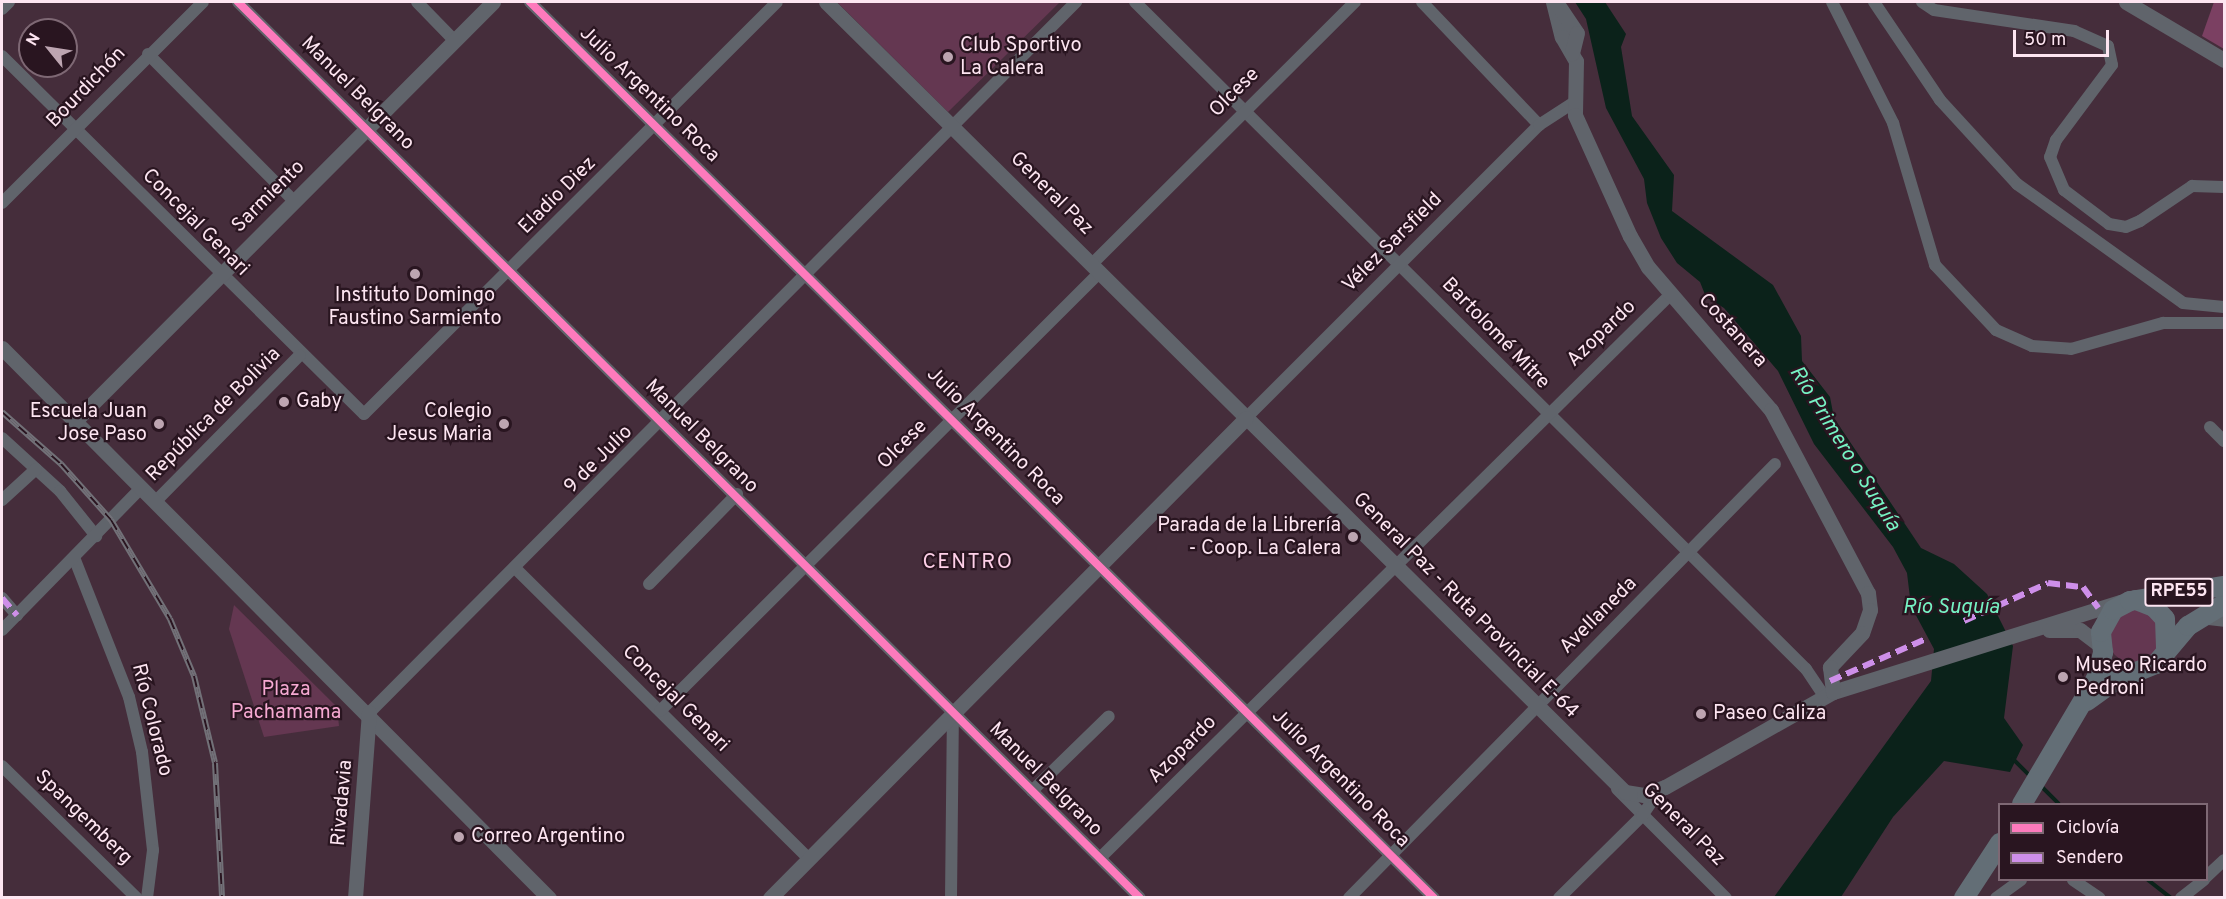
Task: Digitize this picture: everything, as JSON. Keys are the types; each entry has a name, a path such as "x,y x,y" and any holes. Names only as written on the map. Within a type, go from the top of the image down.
{"main road":[{"name":"RPE55","path":"2023,803 2053,748 2079,708 2102,649 2108,616 2132,601 2224,586"},
{"path":"2132,601 2154,607 2165,619 2169,643 2162,659"},
{"path":"2162,659 2200,616 2224,604"},
{"path":"2102,649 2121,667 2143,669"},
{"name":"RPE55","path":"2079,708 2104,687 2162,659"},
{"path":"1964,897 1998,846"}],"street":[{"path":"2,9 9,2"},
{"name":"Bourdichón","path":"2,203 148,54 203,2"},
{"name":"Manuel Belgrano","path":"238,2 368,128 1140,897"},
{"path":"417,2 454,40"},
{"name":"Sarmiento","path":"75,422 493,2"},
{"name":"Julio Argentino Roca","path":"530,2 807,273 1434,897"},
{"name":"Eladio Diez","path":"364,414 511,271 777,2"},
{"name":"General Paz","path":"826,2 1246,418"},
{"name":"9 de Julio","path":"369,713 662,421 1076,2"},
{"name":"Bartolomé Mitre","path":"1135,2 1399,264 1546,415 1806,669 1828,694"},
{"name":"Olcese","path":"660,711 953,418 1244,112 1355,2"},
{"path":"1422,2 1539,125"},
{"name":"Costanera","path":"1554,2 1577,33 1572,53 1573,103 1630,236 1671,294 1771,410 1868,593 1870,610 1862,633 1830,667 1828,694"},
{"path":"1832,2 1893,123 1935,265 1996,330 2032,345 2071,349 2163,323 2224,323"},
{"path":"1874,2 1940,100 2017,184 2183,303 2224,307"},
{"path":"1922,2 1934,10 2074,31 2108,46 2112,65 2056,140 2050,157 2064,190 2109,224 2126,227 2140,221 2192,186 2224,187"},
{"path":"2126,2 2224,60"},
{"path":"148,54 294,201"},
{"name":"Concejal Genari","path":"2,56 220,277 364,414"},
{"name":"Vélez Sarsfield","path":"1246,418 1539,125 1573,103"},
{"name":"Azopardo","path":"1100,858 1246,710 1671,294"},
{"path":"2,348 369,713 549,897"},
{"name":"República de Bolivia","path":"155,502 300,355"},
{"path":"770,897 1246,418"},
{"name":"General Paz - Ruta Provincial E-64","path":"1246,418 1610,781 1637,795 1665,787 1828,694 2040,631"},
{"path":"2210,427 2224,441"},
{"path":"2,438 36,469 96,536"},
{"name":"Avellaneda","path":"1349,897 1689,554 1775,464"},
{"path":"2,500 36,469"},
{"name":"República de Bolivia","path":"2,630 75,560 141,488"},
{"path":"650,584 736,494"},
{"name":"Río Colorado","path":"75,560 129,698 142,752 153,850 147,897"},
{"name":"Concejal Genari","path":"515,568 808,858"},
{"path":"2,598 17,615"},
{"path":"2040,631 2132,601"},
{"path":"2200,616 2224,619"},
{"path":"2040,631 2074,629 2102,649"},
{"path":"951,897 953,712"},
{"name":"Rivadavia","path":"355,897 368,758 369,713"},
{"path":"1032,790 1109,716"},
{"path":"368,758 387,745 403,749"},
{"name":"Spangemberg","path":"3,771 137,897"},
{"name":"General Paz","path":"1610,781 1642,816 1726,897"},
{"path":"1559,897 1642,816 1649,798 1665,787"},
{"path":"2208,875 2224,860"},
{"path":"1996,897 2018,881"},
{"path":"2076,881 2100,897"},
{"path":"2181,897 2202,881"}],"green space":[{"name":"Club Sportivo La Calera","path":"837,2 1060,2 948,112"},
{"name":"Plaza Pachamama","path":"234,605 337,707 339,726 264,737 229,629"},
{"path":"2134,609 2144,611 2153,617 2159,626 2161,636 2159,646 2153,655 2144,661 2134,663 2124,661 2115,655 2109,646 2107,636 2109,626 2115,617 2124,611"}],"shaded area":[{"path":"2214,2 2224,2 2224,49 2202,36"}],"water":[{"path":"1575,2 1605,2 1626,34 1621,47 1632,116 1674,175 1672,211 1773,285 1801,336 1802,361 1830,397 1834,418 1921,548 1954,564 1987,594 2013,646 2004,718 2023,745 2010,772 1944,761 1893,817 1841,897 1774,897 1931,681 1934,649 1911,606 1907,573 1893,547 1814,444 1778,371 1724,308 1706,297 1700,282 1677,263 1661,238 1647,203 1644,179 1606,108 1586,19"}],"waterway":[{"path":"2013,759 2031,777"},
{"path":"2041,786 2058,803"},
{"path":"2149,881 2171,898"}],"railway":[{"path":"2,412 61,464 111,520 170,619 194,676 215,763 222,898"}],"marked path":[{"path":"1964,621 2048,583 2083,587 2098,608"},
{"path":"2,598 17,615"},
{"path":"1830,681 1928,638"}],"cycle path":[{"path":"238,2 1140,898"},
{"path":"530,2 1434,898"}],"place":[{"name":"Club Sportivo La Calera","path":"948,57"},
{"name":"Instituto Domingo Faustino Sarmiento","path":"415,274"},
{"name":"Gaby","path":"284,402"},
{"name":"Escuela Juan Jose Paso","path":"159,424"},
{"name":"Colegio Jesus Maria","path":"504,424"},
{"name":"Parada de la Librería - Coop. La Calera","path":"1353,537"},
{"name":"Museo Ricardo Pedroni","path":"2063,677"},
{"name":"Paseo Caliza","path":"1701,714"},
{"name":"Correo Argentino","path":"459,837"}],"district":[{"name":"CENTRO","path":"968,563"}],"water label":[{"name":"Río Primero o Suquía","path":"1844,449"},
{"name":"Río Suquía","path":"1951,608"}]}
